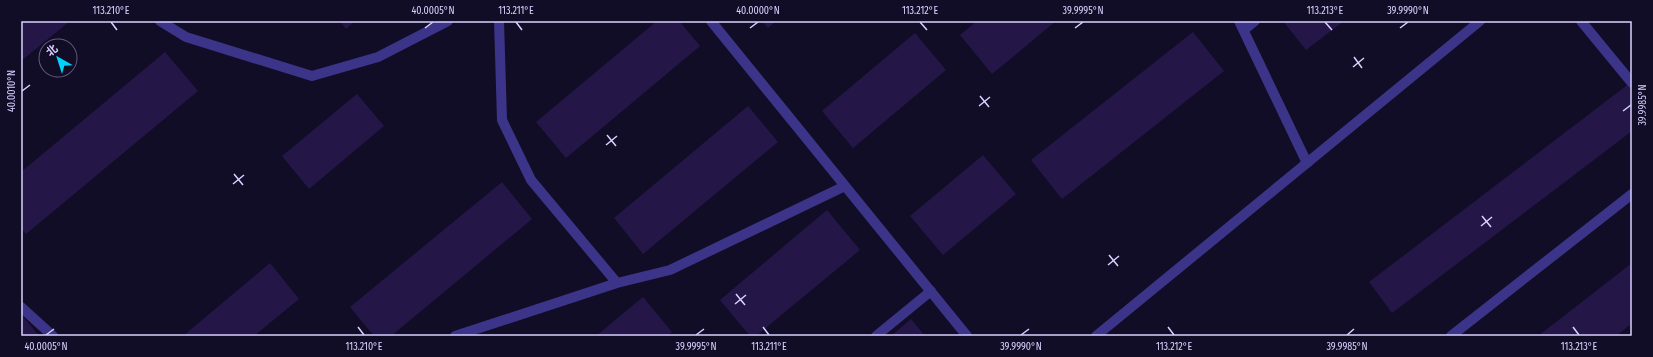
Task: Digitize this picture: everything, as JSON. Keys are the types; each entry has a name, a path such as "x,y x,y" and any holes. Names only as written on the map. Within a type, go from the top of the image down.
{"street":[{"path":"160,21 186,37 312,76 378,57 448,21"},
{"path":"499,21 502,120 531,180 617,283"},
{"path":"711,21 967,336"},
{"path":"1255,21 1241,26 1308,163"},
{"path":"1096,336 1480,21"},
{"path":"1581,21 1632,83"},
{"path":"456,336 617,283 670,270 845,186"},
{"path":"1451,336 1632,194"},
{"path":"876,336 931,291"},
{"path":"21,307 53,336"}],"building":[{"path":"21,21 70,21 49,38 38,38 38,47 21,61"},
{"path":"340,21 355,21 346,29"},
{"path":"657,21 679,21 700,46 566,158 536,122"},
{"path":"762,21 776,21 768,28"},
{"path":"977,21 1056,21 992,74 960,35"},
{"path":"1283,21 1344,21 1306,50"},
{"path":"1193,32 1224,71 1062,199 1031,160"},
{"path":"915,33 946,70 853,148 822,111"},
{"path":"165,52 198,91 26,234 21,228 21,172"},
{"path":"1630,83 1632,85 1632,131 1392,313 1369,282"},
{"path":"357,94 384,126 309,189 282,156"},
{"path":"748,106 778,142 643,254 614,218"},
{"path":"983,155 1016,194 943,255 910,216"},
{"path":"502,182 532,219 391,336 374,336 350,307"},
{"path":"827,210 860,250 756,336 750,336 720,300"},
{"path":"270,263 299,299 254,336 183,336"},
{"path":"1632,263 1632,323 1616,336 1538,336"},
{"path":"643,297 672,332 667,336 596,336"},
{"path":"21,314 39,336 21,336"},
{"path":"911,319 925,336 891,336"}]}
